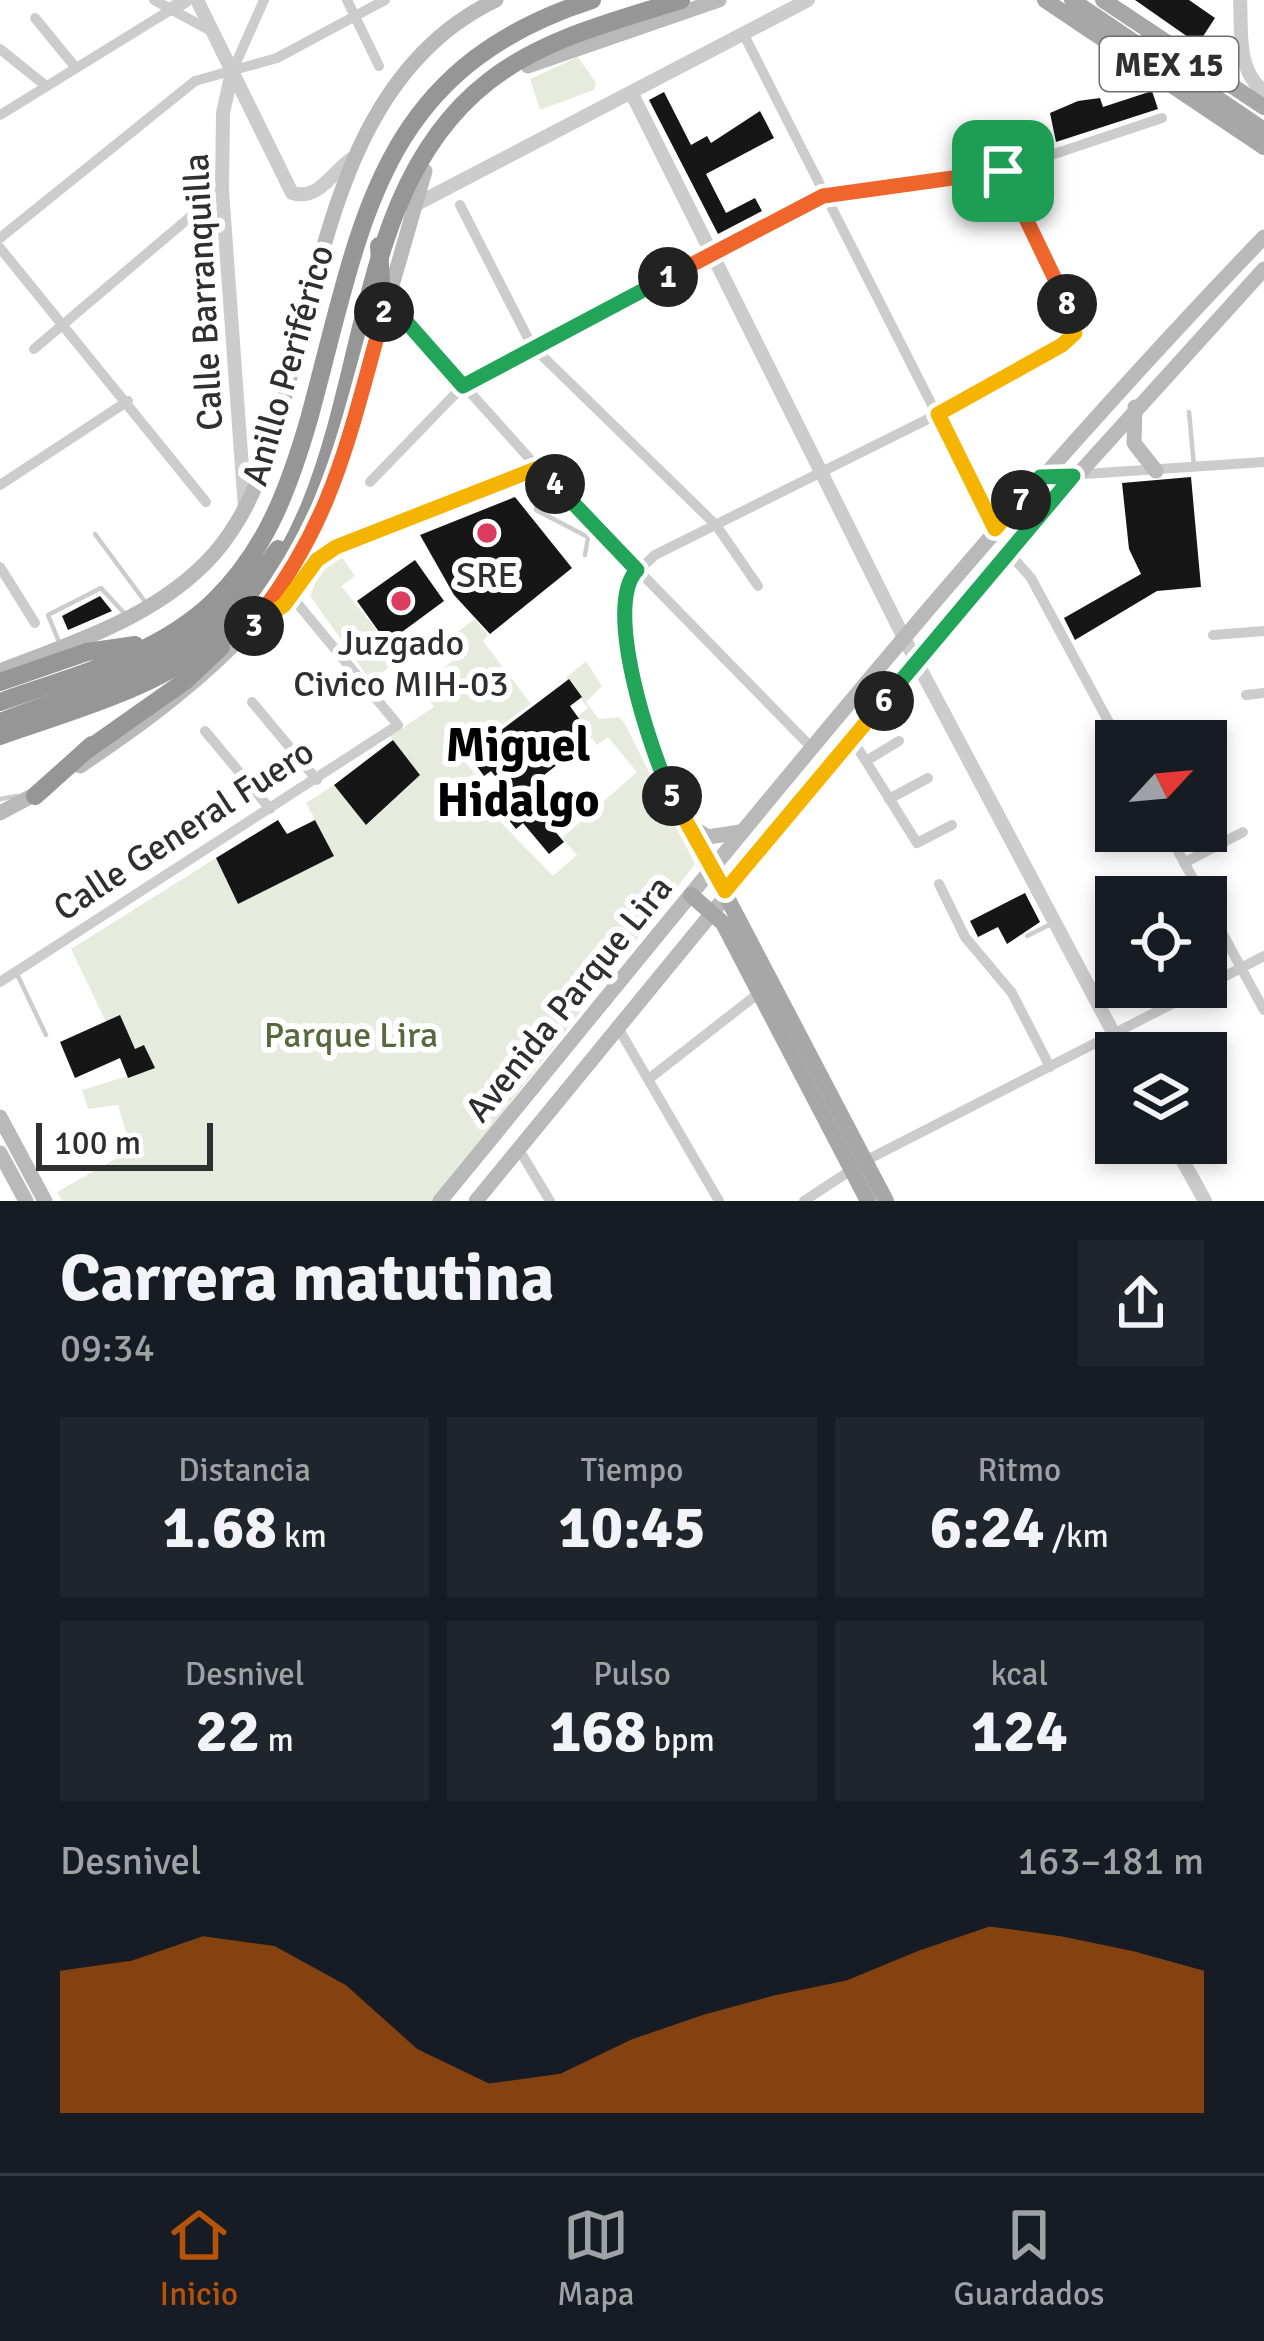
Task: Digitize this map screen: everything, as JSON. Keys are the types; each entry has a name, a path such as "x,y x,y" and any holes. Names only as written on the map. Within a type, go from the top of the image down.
{"highway":[{"path":"0,700 135,645 181,619 239,567 279,505 293,473 362,214 400,125 427,89 474,46 560,0"},
{"name":"Anillo Periférico","path":"0,700 105,667 170,635 215,599 252,556 290,487 362,224 399,139 436,92 475,57 520,28 592,0"},
{"path":"0,722 112,680 180,647 230,609 258,575 307,494 394,197 415,154 473,86 544,39 662,0"},
{"name":"Anillo Periférico","path":"0,736 154,679 209,644 267,587 308,517 399,206 438,133 475,92 537,50 681,0"},
{"path":"31,798 242,631 300,550 327,494 380,313 379,246"},
{"path":"150,706 209,644"},
{"path":"87,750 119,715 209,644"},
{"path":"0,682 86,652 135,645"}],"main road":[{"path":"0,671 149,607 212,557 245,509 271,451 353,158 406,73 448,31 496,0"},
{"path":"0,813 31,798 170,706 242,631 304,554 333,493 411,206 445,139 516,72 582,43 718,0"},
{"path":"1045,0 1264,147"},
{"name":"MEX 15","path":"1072,0 1264,130"},
{"path":"1098,0 1264,106"},
{"name":"MEX 15","path":"1098,0 1264,120"},
{"name":"Avenida Parque Lira","path":"440,1201 995,529 1264,237"},
{"name":"Avenida Parque Lira","path":"476,1201 709,910 1008,552 1264,269"},
{"path":"1136,407 1134,443 1156,471"},
{"path":"686,824 716,838 747,827"},
{"path":"712,869 858,1166 868,1201"},
{"path":"691,895 723,923 858,1166 886,1201"},
{"path":"0,1117 45,1201"},
{"path":"0,1153 26,1201"}],"street":[{"path":"154,0 179,5 213,32"},
{"path":"197,0 292,193 302,196 317,190 353,158"},
{"path":"232,72 264,0"},
{"path":"347,0 380,66"},
{"path":"0,238 195,81 277,58 385,0"},
{"path":"411,206 745,37 808,0"},
{"path":"1240,0 1244,57 1256,86 1264,91"},
{"path":"0,115 179,5"},
{"path":"35,18 76,68"},
{"path":"745,37 995,529"},
{"path":"0,49 46,86"},
{"name":"Calle Barranquilla","path":"232,72 222,124 222,190 245,509"},
{"path":"632,94 904,638 1113,1032"},
{"path":"370,482 463,386 823,196 1003,171 1162,118"},
{"path":"712,869 686,824 641,718 623,596 637,570 716,525 938,414 1075,333 1072,315 1003,171"},
{"path":"34,349 222,190"},
{"path":"460,205 532,346 716,525 758,586"},
{"path":"0,248 206,502"},
{"path":"388,301 538,468 811,747"},
{"path":"0,485 128,401"},
{"path":"1040,477 1264,462"},
{"path":"242,631 292,597 317,560 336,547 538,468"},
{"path":"1008,552 1030,578 1108,720"},
{"path":"0,568 35,623"},
{"name":"Calle General Fuero","path":"0,982 398,725 292,597"},
{"path":"1213,635 1264,631"},
{"path":"1246,695 1264,693"},
{"path":"252,702 317,780"},
{"path":"205,731 270,809"},
{"path":"852,739 917,843 952,825"},
{"path":"866,761 899,741"},
{"path":"890,799 928,778"},
{"path":"1184,863 1243,832"},
{"path":"1178,852 1191,876"},
{"path":"939,884 965,937 1012,993 1051,1067"},
{"path":"1227,942 1264,1010"},
{"path":"1227,975 1264,956"},
{"path":"650,1078 759,993"},
{"path":"1118,1032 1164,1008"},
{"path":"616,1026 719,1201"},
{"path":"804,1201 858,1166 1095,1044"},
{"path":"518,1148 550,1201"},
{"path":"1184,1164 1204,1201"}],"lane":[{"path":"1189,412 1194,468"},
{"path":"557,486 538,494 536,510 588,537 585,555"},
{"path":"95,535 149,607"},
{"path":"61,647 48,615 101,588 128,618"},
{"path":"0,799 10,794 31,798"},
{"path":"1027,936 1056,922"},
{"path":"16,972 46,1035"}],"green space":[{"path":"578,57 596,83 594,90 540,110 530,79"},
{"path":"340,554 355,576 341,586 400,660 370,680 310,596 324,561"},
{"name":"Parque Lira","path":"475,619 488,635 483,641 531,704 460,755 492,796 484,805 553,876 577,855 562,838 637,772 608,737 597,745 577,717 588,708 566,678 586,661 602,686 586,702 599,719 619,717 624,722 695,864 434,1201 62,1201 57,1192 131,1150 118,1105 88,1109 82,1090 154,1068 145,1045 135,1049 120,1016 106,1022 71,949 216,858 223,867 264,857 225,878 238,904 295,848 307,870 334,856 306,803 334,785 367,825 420,775 390,736 434,707 418,686 465,652 453,635"}],"building":[{"path":"1135,0 1189,0 1215,18 1198,44"},
{"path":"1152,91 1158,109 1056,142 1050,113 1078,101 1100,98 1103,107"},
{"path":"664,92 691,145 707,136 711,143 760,111 774,138 706,174 726,213 755,198 762,211 718,234 649,100"},
{"path":"1191,477 1201,587 1157,591 1075,640 1064,618 1141,574 1129,549 1122,483"},
{"path":"515,497 572,568 490,634 454,595 420,535"},
{"name":"Juzgado Civico MIH-03","path":"415,560 444,601 387,643 357,601"},
{"path":"100,596 112,611 68,630 62,616"},
{"path":"569,679 582,697 570,706 592,737 529,787 544,806 538,811 564,842 549,854 523,823 516,829 491,798 504,787 491,771 484,776 462,746 470,740 484,743"},
{"path":"393,740 420,775 366,825 334,785"},
{"path":"278,820 287,834 315,820 334,856 238,904 216,858"},
{"path":"1025,893 1040,922 1007,944 998,927 978,937 970,921"},
{"path":"120,1015 135,1049 144,1045 155,1068 128,1078 120,1058 75,1078 60,1042"}],"place":[{"name":"SRE","path":"487,533"},
{"name":"Juzgado Civico MIH-03","path":"401,601"}],"district":[{"name":"Miguel Hidalgo","path":"518,772"}],"route":[{"path":"1003,171 1072,315 1075,333 1062,345 938,414 995,529 1040,477 1073,476 725,891 659,769 641,718 623,596 625,583 637,570 538,468 336,547 317,560 284,605 248,630 304,554 333,493 388,301 463,386 823,196 954,182 1003,171"}]}
